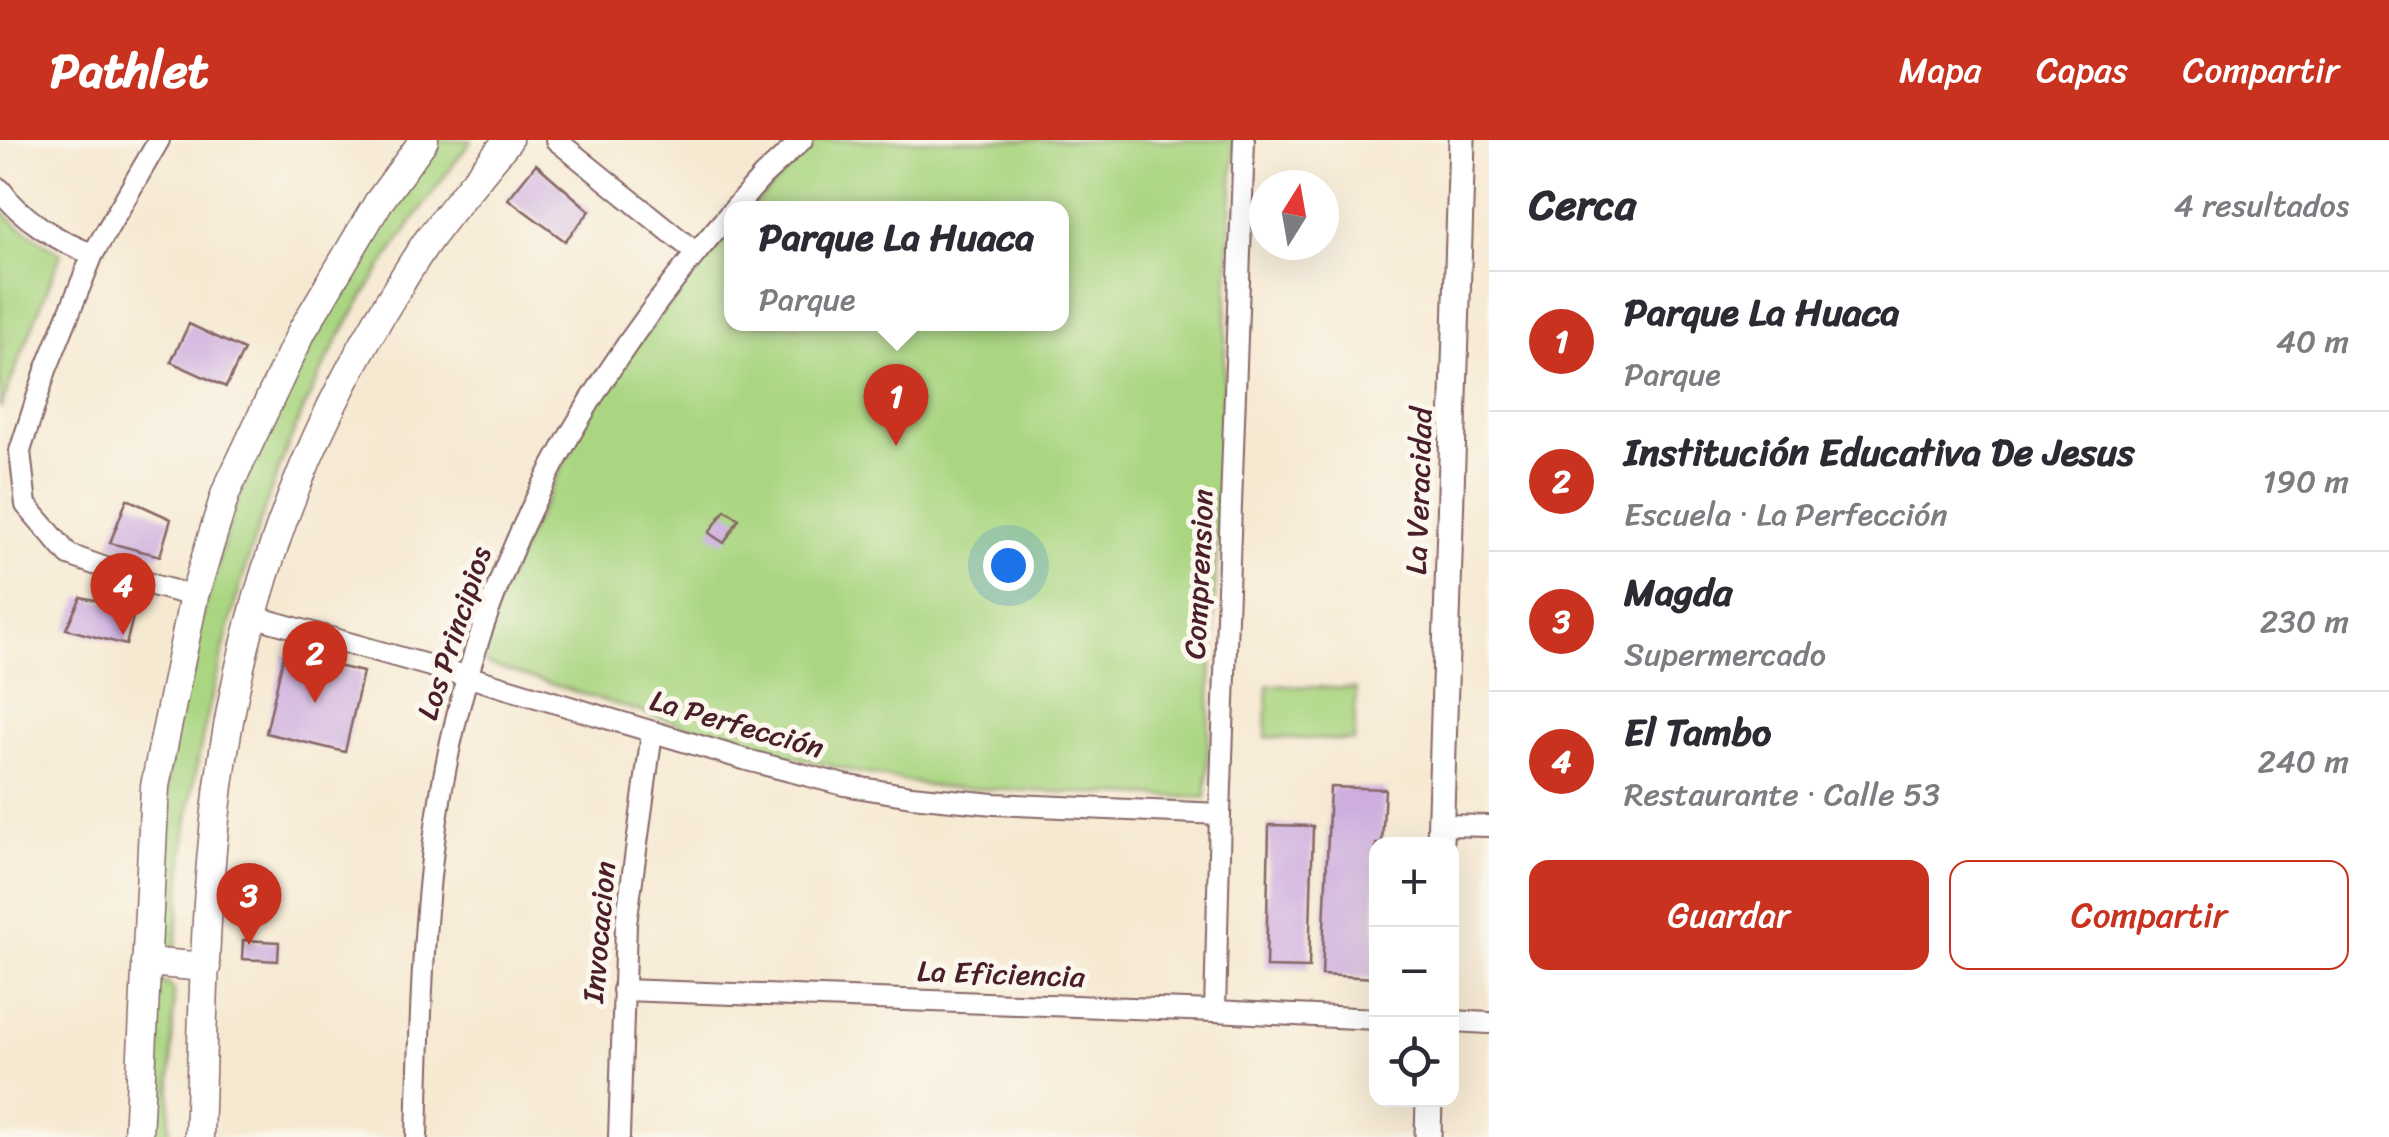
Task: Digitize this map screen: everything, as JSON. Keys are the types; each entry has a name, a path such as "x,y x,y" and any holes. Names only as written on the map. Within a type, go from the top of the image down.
{"main road":[{"path":"138,1137 155,786 194,596 226,492 302,331 378,202 424,140"},
{"path":"199,1137 215,828 229,722 252,616 287,508 315,439 361,347 430,237 508,140"},
{"path":"146,962 206,967"}],"street":[{"path":"159,140 93,254 46,370 20,452 26,505 69,555 194,596"},
{"path":"556,140 695,252"},
{"name":"Los Principios","path":"740,201 802,140"},
{"name":"Comprension","path":"1215,1011 1244,140"},
{"name":"La Veracidad","path":"1440,835 1462,140"},
{"path":"0,190 41,228 93,254"},
{"name":"Los Principios","path":"417,1137 428,888 448,754 466,676 534,499 591,398 666,288 724,219"},
{"name":"La Perfección","path":"252,616 844,785 994,804 1220,814"},
{"name":"Invocacion","path":"618,1137 626,924 652,732"},
{"path":"1440,835 1489,826"},
{"name":"La Eficiencia","path":"624,990 1369,1019"},
{"path":"1459,1021 1489,1023"},
{"path":"1428,1137 1429,1107"}],"green space":[{"path":"436,140 472,140 407,229 348,322 304,408 268,498 226,637 200,751 190,801 176,947 149,944 176,706 231,517 271,418 351,265"},
{"path":"818,140 1234,140 1206,798 937,787 754,747 486,664 482,649 511,569 593,406 643,335 724,240 724,331 1069,331 1069,201 758,201"},
{"path":"0,209 61,254 0,409"},
{"path":"1268,685 1356,689 1354,741 1266,737"},
{"path":"160,982 174,991 169,1137 143,1137 150,985"}],"building":[{"path":"536,164 590,211 565,241 508,199"},
{"path":"189,324 244,350 226,387 171,362"},
{"path":"127,499 171,519 160,556 110,543"},
{"path":"725,510 739,519 724,543 709,533"},
{"path":"81,597 135,609 126,645 66,629"},
{"path":"284,654 363,672 345,752 266,733"},
{"path":"1330,787 1385,789 1382,837 1369,837 1369,978 1322,975"},
{"path":"1269,825 1313,826 1309,968 1266,967"},
{"path":"243,940 279,942 278,961 242,959"}],"place":[{"name":"Parque La Huaca","path":"896,446"},
{"name":"El Tambo","path":"123,635"},
{"name":"Institución Educativa De Jesus","path":"315,703"},
{"name":"Magda","path":"249,945"}]}
